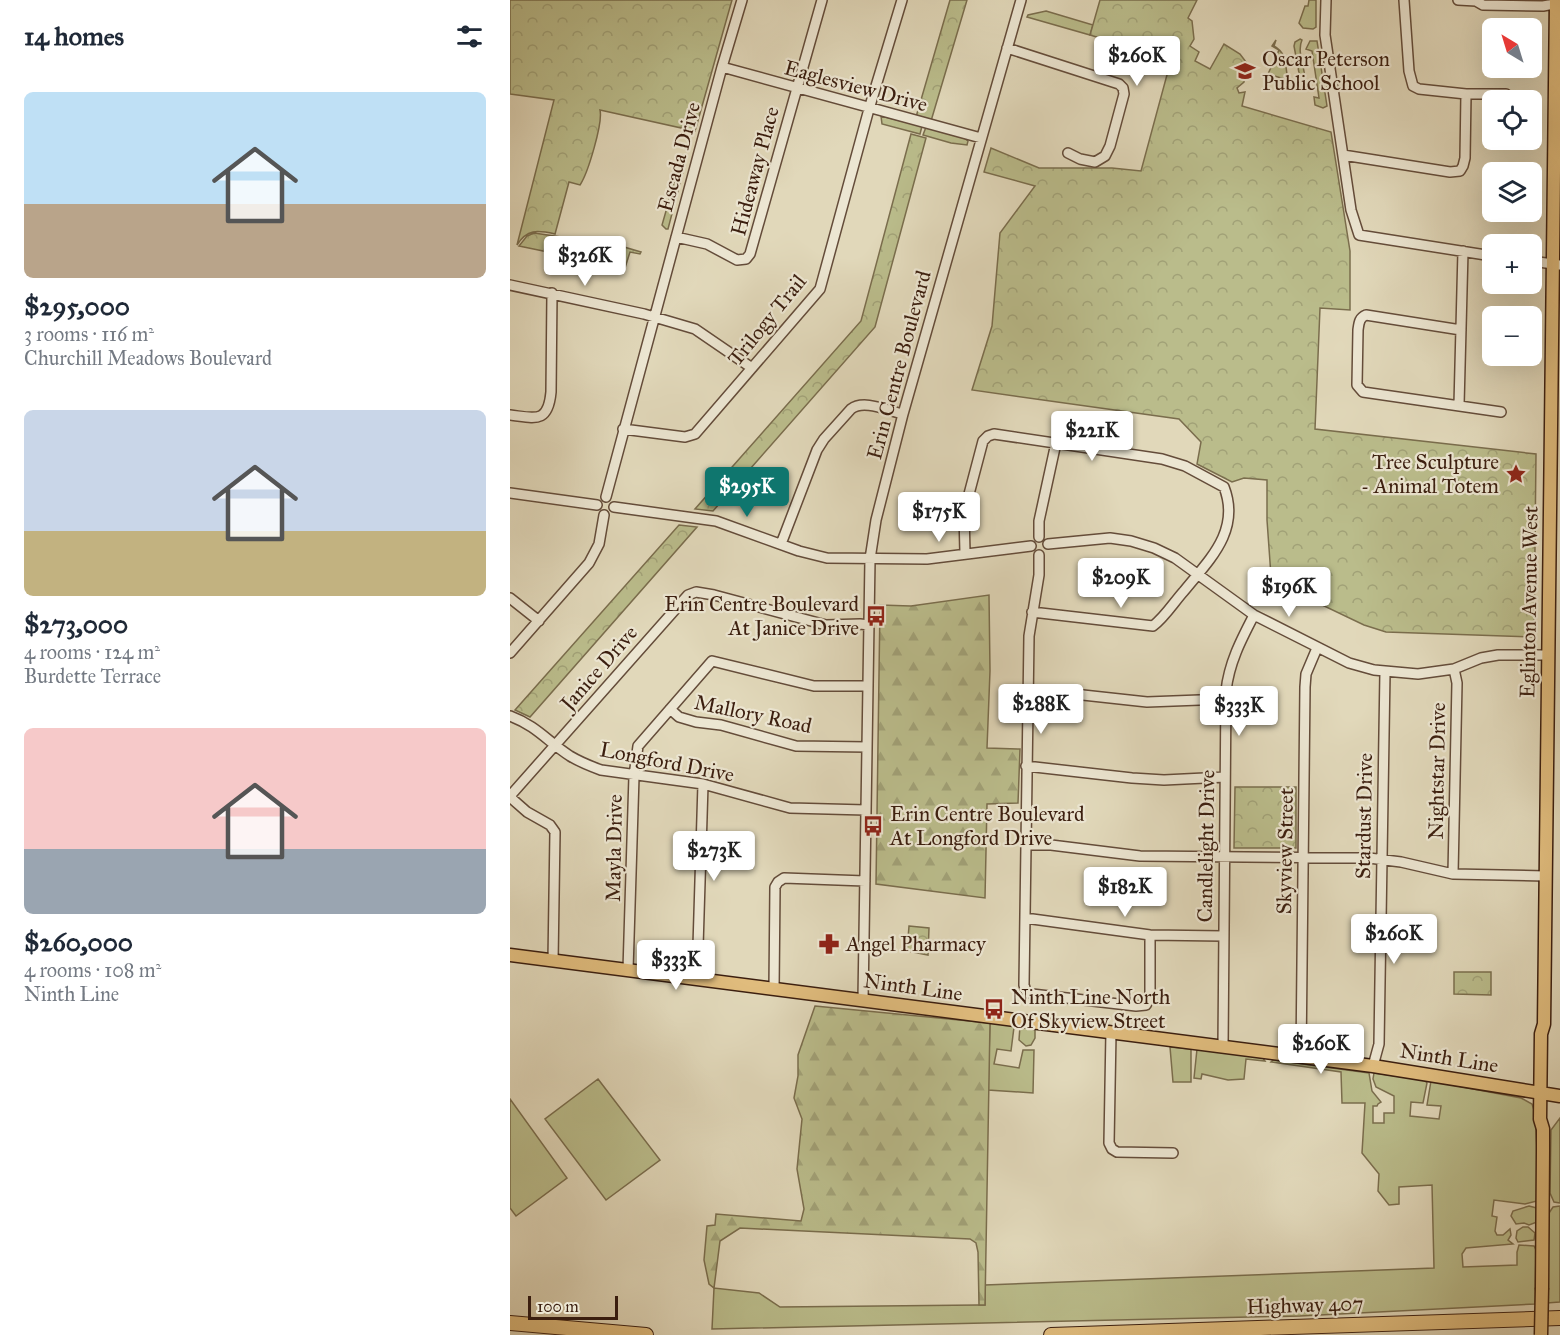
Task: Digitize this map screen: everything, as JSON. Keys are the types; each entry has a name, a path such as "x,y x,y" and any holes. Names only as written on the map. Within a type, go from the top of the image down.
{"highway":[{"name":"Highway 407","path":"1051,1335 1560,1317"},
{"path":"510,1323 646,1335"}],"main road":[{"name":"Eglinton Avenue West","path":"1541,1335 1543,1129 1540,1119 1550,1094 1541,1034 1544,1024 1547,655 1555,498 1555,1"},
{"name":"Ninth Line","path":"510,955 1373,1066 1550,1094"}],"street":[{"name":"Escada Drive","path":"606,497 742,0"},
{"path":"796,88 822,0"},
{"name":"Trilogy Trail","path":"623,429 685,437 693,435 820,290 869,109 902,0"},
{"name":"Erin Centre Boulevard","path":"863,1000 870,559 876,520 903,414 1021,0"},
{"path":"1326,0 1325,35 1351,210 1359,235 1482,254"},
{"path":"1404,0 1405,39 1413,86 1419,89 1482,94"},
{"path":"1458,0 1471,0 1483,5 1543,6 1555,1"},
{"path":"1006,48 1116,82 1123,88 1124,94 1110,146 1105,156 1095,162 1080,159 1068,153"},
{"name":"Eaglesview Drive","path":"722,67 981,138"},
{"name":"Hideaway Place","path":"676,237 707,244 737,260 747,259 796,88"},
{"path":"1343,154 1442,171 1460,171 1465,158 1466,94"},
{"path":"1459,405 1463,251"},
{"path":"510,285 654,317 695,329 752,368"},
{"path":"510,415 538,418 548,408 551,392 552,293"},
{"path":"1461,330 1366,315 1359,321 1357,385 1363,392 1501,412"},
{"path":"781,544 817,450 850,409 862,404 903,414"},
{"path":"965,554 964,513 983,441 994,434 1174,462 1224,487 1228,496 1225,535 1216,552 1153,626 1032,612"},
{"path":"1031,546 1039,536 1039,521 1056,443"},
{"path":"510,493 597,505"},
{"path":"606,497 611,500 614,507 611,513 604,515 598,512 597,505 600,499 606,497"},
{"path":"614,507 716,521 827,558 927,559 1031,546"},
{"path":"510,654 593,557 601,538 604,515"},
{"path":"1039,536 1047,544 1045,552 1039,555"},
{"path":"1047,544 1110,538 1131,541 1164,553 1254,615 1349,663 1385,672 1418,674 1454,669 1498,655 1547,655"},
{"path":"1031,546 1039,555"},
{"path":"1039,555 1039,575 1029,636 1024,985 1026,991 1032,994 1136,1006 1146,1005 1150,997 1150,935"},
{"name":"Janice Drive","path":"510,797 688,595 696,592 714,595 826,625 869,625"},
{"path":"510,598 539,621"},
{"name":"Candlelight Drive","path":"1223,1047 1227,684 1233,658 1254,615"},
{"name":"Skyview Street","path":"1301,1057 1305,687 1306,674 1317,648"},
{"name":"Mayla Drive","path":"627,970 634,776 638,746 712,661 813,686 868,686"},
{"name":"Nightstar Drive","path":"1453,874 1457,683 1454,669"},
{"name":"Stardust Drive","path":"1373,1066 1379,1044 1385,672"},
{"path":"1028,689 1148,702 1226,699"},
{"name":"Mallory Road","path":"670,709 679,717 696,722 721,725 796,746 867,747"},
{"name":"Longford Drive","path":"510,717 540,731 569,756 587,765 634,776 703,784 790,808 866,810"},
{"path":"1026,766 1164,780 1225,777"},
{"path":"697,979 703,784"},
{"path":"510,797 527,812 550,825 555,832 553,961"},
{"path":"1026,845 1051,845 1140,856 1382,860 1453,874 1545,876"},
{"path":"774,989 775,887 778,882 784,878 865,881"},
{"path":"1025,918 1150,935 1223,936"},
{"path":"1111,1032 1109,1143 1112,1149 1117,1152 1173,1153"}],"green space":[{"path":"510,0 732,0 695,131 600,110 597,136 587,170 580,185 569,182 555,234 529,233 517,245 554,100 510,94"},
{"path":"950,0 967,0 931,121 916,117"},
{"path":"1100,0 1197,0 1188,18 1192,21 1194,39 1190,46 1199,52 1195,61 1210,69 1224,44 1240,54 1249,66 1244,82 1237,88 1239,93 1245,92 1242,106 1331,132 1350,251 1350,310 1320,308 1315,429 1536,454 1534,637 1386,632 1364,625 1293,591 1273,604 1267,520 1267,480 1244,478 1232,482 1197,464 1201,442 1179,419 972,390 992,326 1000,233 1035,186 984,172 991,148 1039,168 1112,168 1141,171 1171,60 1090,35"},
{"path":"1309,0 1316,0 1316,27 1313,29 1303,28 1299,23"},
{"path":"1046,11 1093,25 1090,35 1027,17"},
{"path":"1302,40 1300,52 1305,78 1302,89 1294,46 1295,42"},
{"path":"1310,41 1317,41 1327,106 1323,108 1315,105 1314,97 1319,98 1312,51 1306,49"},
{"path":"1279,50 1285,62 1287,74 1284,79 1268,74"},
{"path":"881,116 922,126 920,134 882,124"},
{"path":"926,127 964,138 968,141 967,145 923,135"},
{"path":"911,134 926,138 875,327 713,511 695,509 861,321"},
{"path":"682,155 687,156 668,229 666,229 662,225"},
{"path":"534,233 561,237 621,254 624,247 641,252 640,254 630,252 625,268 519,246 527,236"},
{"path":"679,525 697,527 530,717 515,710"},
{"path":"989,595 990,671 987,748 1020,749 1018,803 987,804 985,898 876,884 880,605 911,606"},
{"path":"1235,787 1296,787 1296,848 1234,848"},
{"path":"909,926 929,928 928,955 907,951"},
{"path":"1454,972 1491,972 1491,995 1454,994"},
{"path":"815,1006 990,1023 985,1305 979,1305 978,1252 976,1243 970,1239 740,1228 720,1241 714,1288 709,1284 704,1260 707,1226 715,1225 716,1214 801,1221 804,1209 797,1169 802,1119 794,1098 798,1076 798,1055"},
{"path":"990,1023 1014,1027 1011,1051 997,1049 994,1064 1019,1068 1023,1050 1034,1050 1033,1093 988,1090"},
{"path":"1020,1026 1035,1030 1035,1038 1031,1045 1026,1046 1019,1040"},
{"path":"1170,1047 1191,1049 1191,1082 1173,1082"},
{"path":"1197,1049 1263,1058 1265,1061 1246,1059 1244,1079 1228,1080 1202,1074 1201,1079 1194,1078"},
{"path":"1273,1060 1369,1073 1372,1091 1381,1102 1373,1106 1373,1123 1384,1123 1384,1113 1394,1113 1394,1096 1376,1087 1373,1079 1374,1073 1425,1080 1427,1083 1423,1103 1411,1102 1410,1116 1439,1119 1441,1106 1427,1105 1431,1081 1521,1098 1532,1104 1535,1113 1537,1150 1537,1201 1525,1204 1494,1200 1492,1216 1497,1217 1495,1231 1497,1235 1503,1235 1510,1229 1511,1235 1508,1240 1513,1244 1466,1248 1462,1254 1463,1267 1517,1265 1519,1245 1534,1246 1536,1250 1535,1304 1300,1316 712,1329 714,1288 759,1293 780,1307 985,1305 985,1285 1434,1268 1432,1185 1399,1187 1399,1204 1389,1205 1378,1191 1379,1174 1362,1153 1365,1103 1342,1103 1341,1072 1271,1062"},
{"path":"598,1079 660,1160 606,1200 545,1119"},
{"path":"510,1099 567,1178 516,1216 510,1208"},
{"path":"1560,1118 1560,1203 1554,1202 1550,1193 1551,1130"},
{"path":"1529,1206 1537,1208 1537,1222 1529,1225 1516,1224 1511,1216 1513,1211"},
{"path":"1560,1206 1560,1302 1547,1303 1549,1213 1553,1207"},
{"path":"1528,1227 1535,1233 1534,1240 1518,1242 1517,1231"}],"place":[{"name":"Oscar Peterson Public School","path":"1245,71"},
{"name":"Tree Sculpture - Animal Totem","path":"1516,474"},
{"name":"Erin Centre Boulevard At Janice Drive","path":"876,616"},
{"name":"Erin Centre Boulevard At Longford Drive","path":"873,826"},
{"name":"Angel Pharmacy","path":"829,944"},
{"name":"Ninth Line North Of Skyview Street","path":"994,1009"}]}
